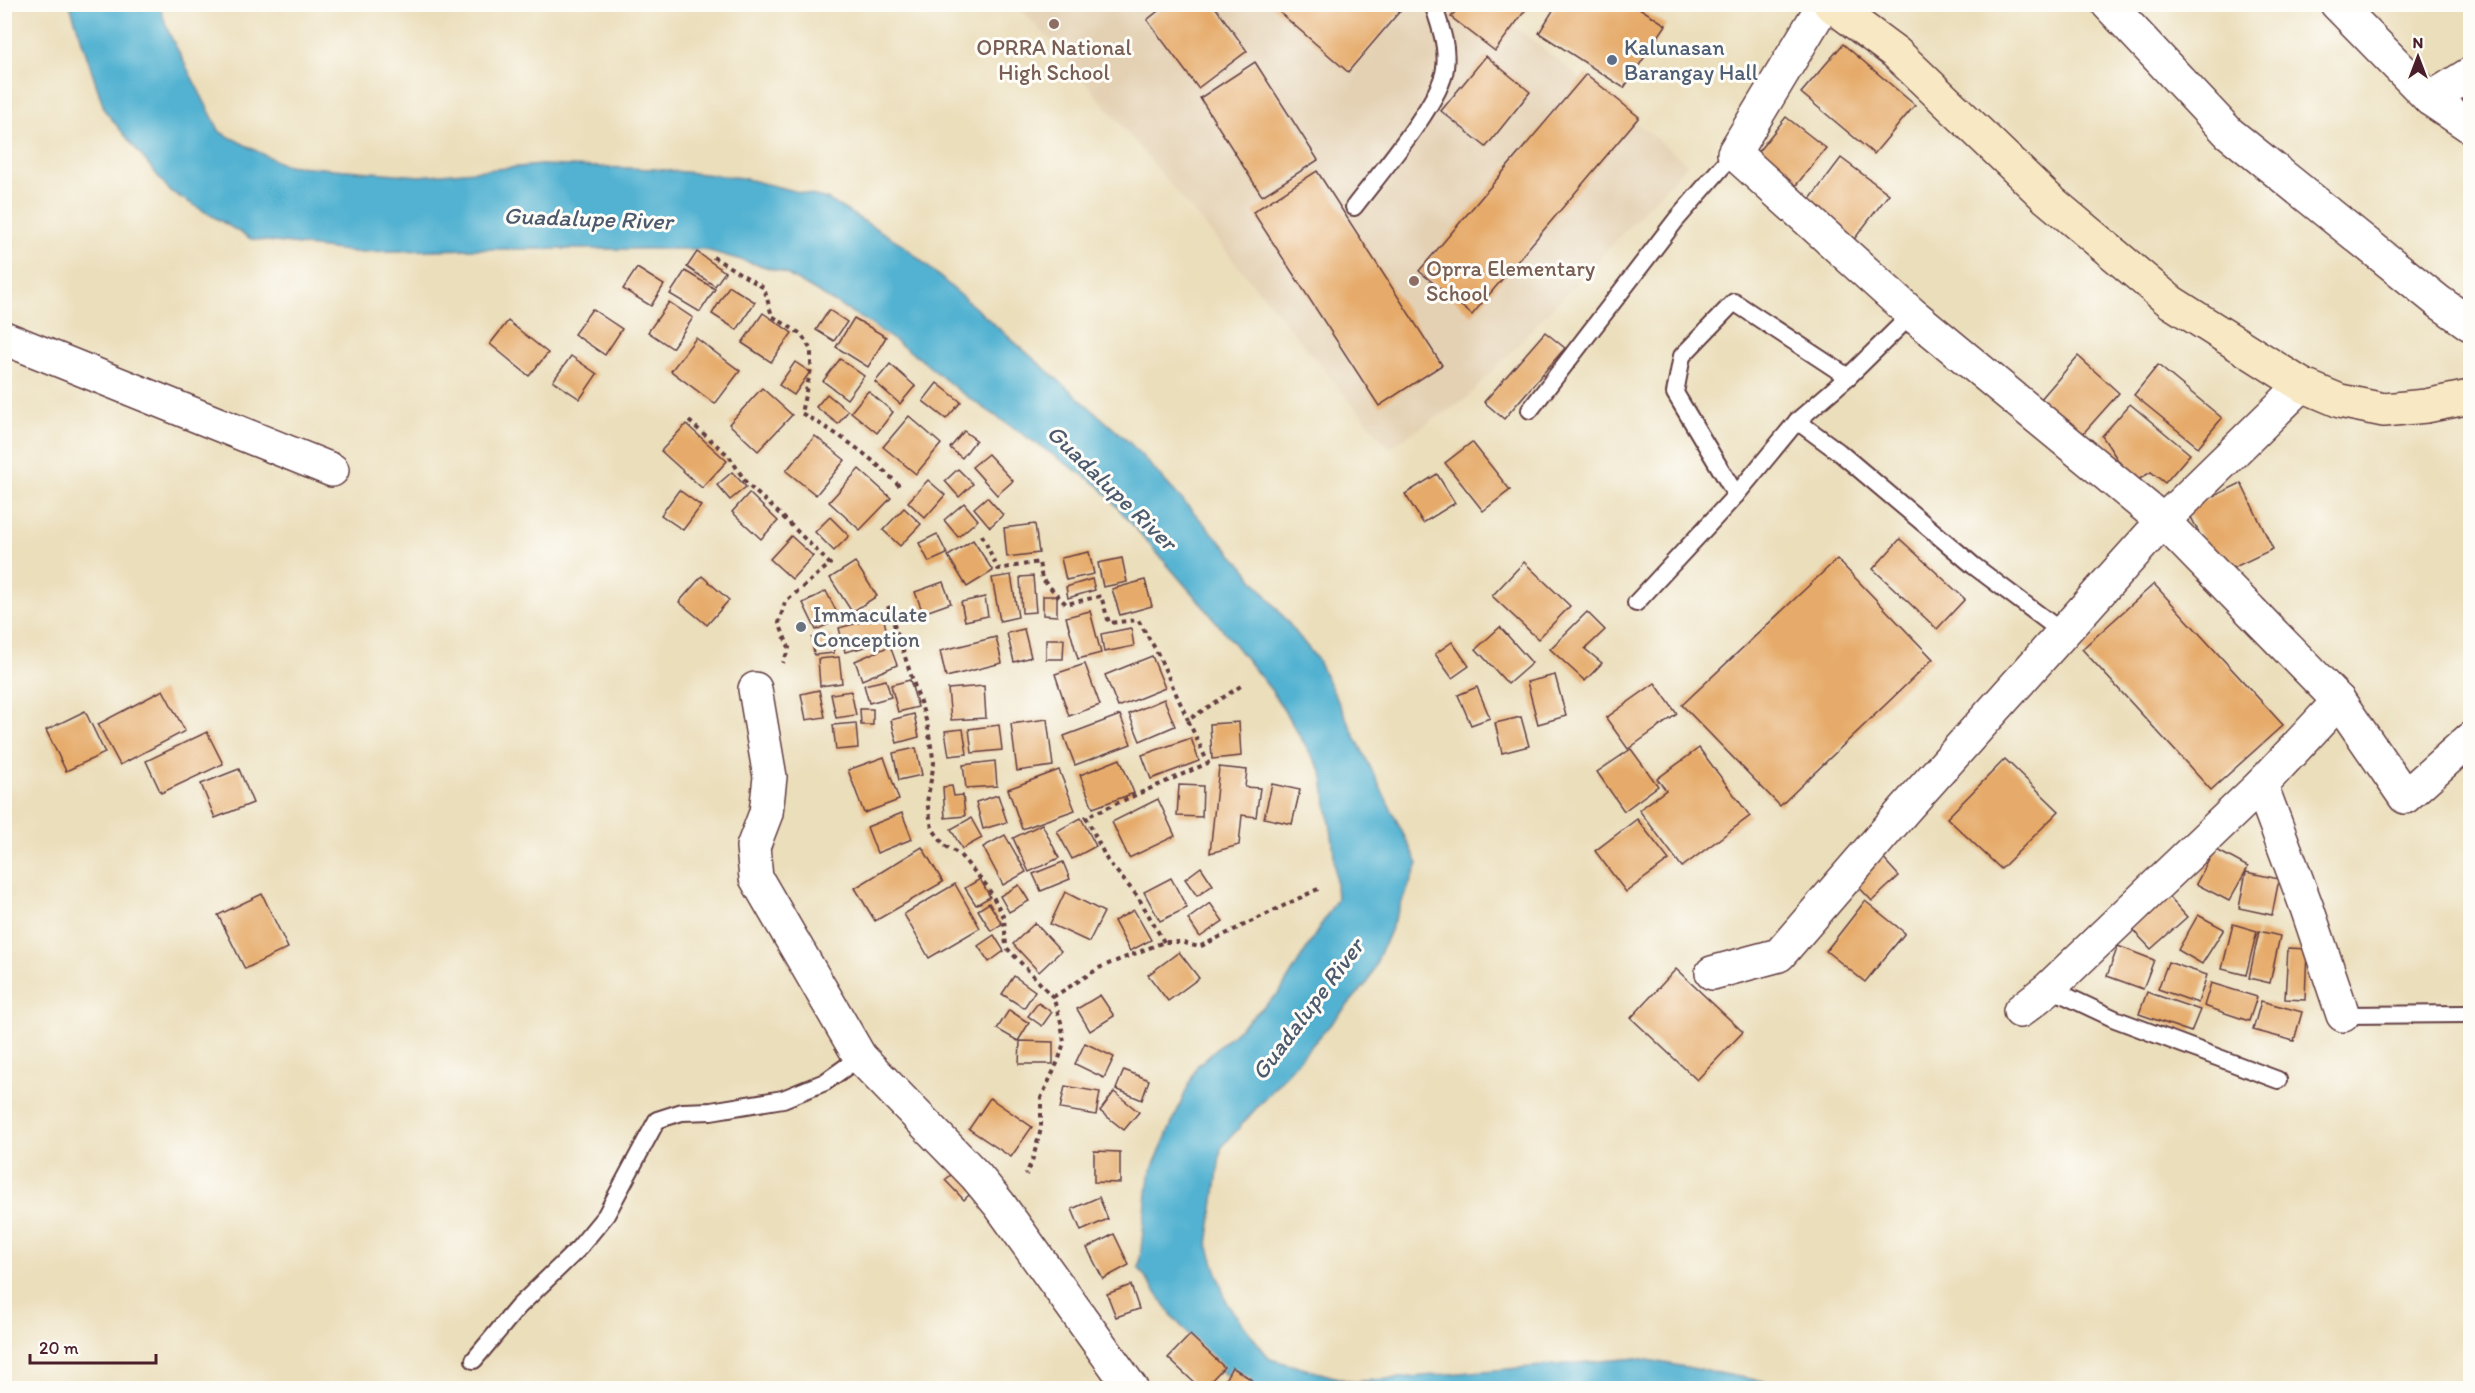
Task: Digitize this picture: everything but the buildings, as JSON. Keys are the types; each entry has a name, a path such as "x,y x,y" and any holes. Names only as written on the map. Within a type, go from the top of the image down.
{"street":[{"path":"1824,4 1734,153 1912,314 2163,521 2339,701 2405,797 2470,739"},
{"path":"1830,4 1896,53 2047,198 2171,302 2302,385 2340,401 2384,410 2426,406 2470,397"},
{"path":"2108,4 2229,133 2439,302 2470,324"},
{"path":"2337,4 2430,99 2470,126"},
{"path":"2430,99 2470,74"},
{"path":"4,338 332,470"},
{"path":"1712,973 1779,956 2062,632 2163,521 2302,385"},
{"path":"755,688 770,777 766,813 753,847 756,878 860,1057 976,1176 999,1204 1131,1389"},
{"path":"2020,1011 2049,988 2261,785 2339,701"},
{"path":"2261,785 2307,908 2343,1015"}],"lane":[{"path":"1354,207 1433,99 1445,71 1445,41 1433,4"},
{"path":"1530,410 1676,220 1734,153"},
{"path":"1736,495 1674,393 1682,356 1734,302 1848,377"},
{"path":"1636,603 1736,495 1797,421 1848,377 1912,314"},
{"path":"1797,421 1839,452 1974,566 2062,632"},
{"path":"2049,988 2115,1018 2278,1080"},
{"path":"2343,1015 2468,1014"},
{"path":"474,1360 518,1307 578,1249 606,1215 657,1120 682,1112 711,1112 783,1099 825,1082 860,1057"}],"path":[{"path":"713,257 764,288 772,316 801,334 811,350 811,369 801,413 839,434 882,467 902,489"},
{"path":"689,421 729,456 747,484 781,514 830,564 785,602 779,623 789,648 787,657 781,664 765,674 755,688"},
{"path":"982,535 998,569 1040,562 1042,579 1066,604 1101,596 1109,623 1138,620 1156,650 1208,763 1086,817 1107,860 1138,897 1164,942"},
{"path":"888,606 927,723 934,763 927,802 932,828 944,844 959,854 987,886 1004,917 1006,947 1053,997 1064,1042 1059,1059 1041,1098 1041,1130 1033,1158 1026,1174 999,1204"},
{"path":"1188,720 1244,684"},
{"path":"1053,997 1101,967 1164,942 1180,942 1199,947 1320,888"}],"shaded area":[{"name":"Oprra Elementary School","path":"1016,5 1488,5 1688,164 1466,399 1389,448 1053,43"}],"water":[{"name":"Guadalupe River","path":"70,5 159,5 169,33 220,132 284,165 420,176 541,165 655,169 742,178 827,199 902,244 1129,442 1242,565 1317,659 1418,864 1368,982 1221,1148 1208,1245 1227,1304 1270,1359 1352,1382 1637,1358 1799,1388 1237,1388 1173,1317 1139,1268 1149,1176 1197,1066 1280,992 1337,899 1333,842 1322,772 1272,691 1210,614 1099,486 959,391 918,357 863,319 783,272 703,249 472,249 355,252 251,239 170,191 105,111"}],"place":[{"name":"OPRRA National High School","path":"1054,24"},
{"name":"Kalunasan Barangay Hall","path":"1612,60"},
{"name":"Oprra Elementary School","path":"1414,281"},
{"name":"Immaculate Conception","path":"801,627"}]}
